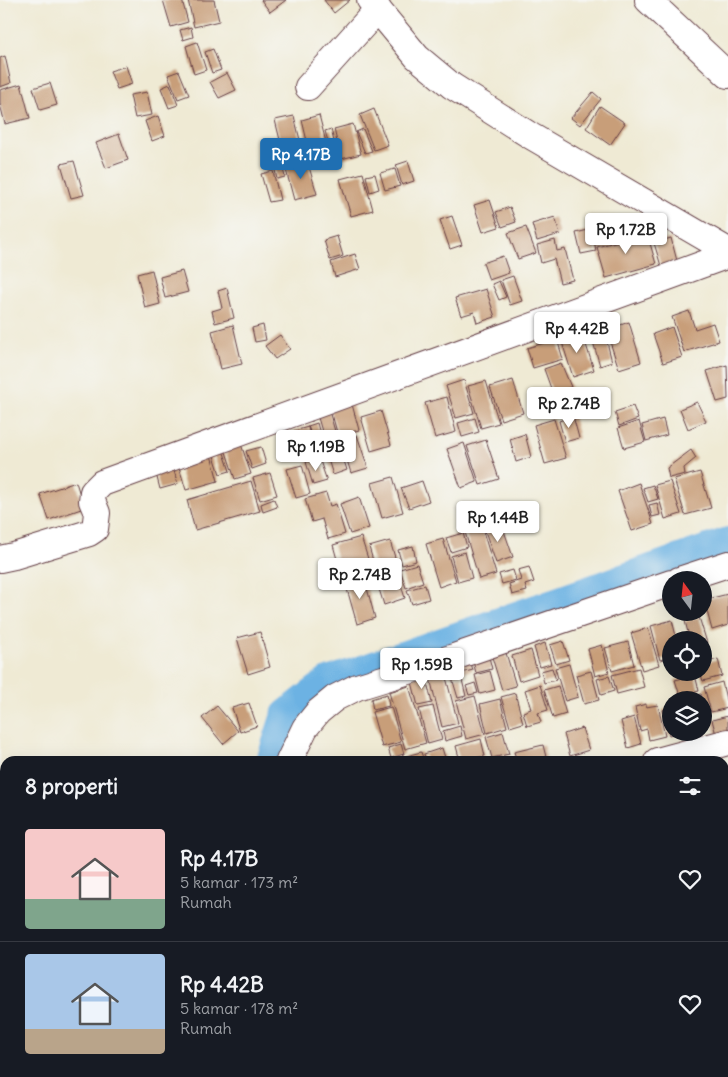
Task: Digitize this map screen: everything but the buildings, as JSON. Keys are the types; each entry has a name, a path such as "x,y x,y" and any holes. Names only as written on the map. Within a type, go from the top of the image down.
{"street":[{"path":"648,0 728,74"},
{"path":"308,87 374,4 417,57 452,86 531,136 728,251"},
{"path":"0,559 80,536 95,529 97,513 92,500 93,492 102,483 728,255"},
{"path":"707,571 728,564"},
{"path":"291,756 305,728 318,712 335,698 357,687 454,657 662,585"},
{"path":"676,756 728,742"}],"waterway":[{"path":"274,756 287,715 328,683 728,543"}]}
